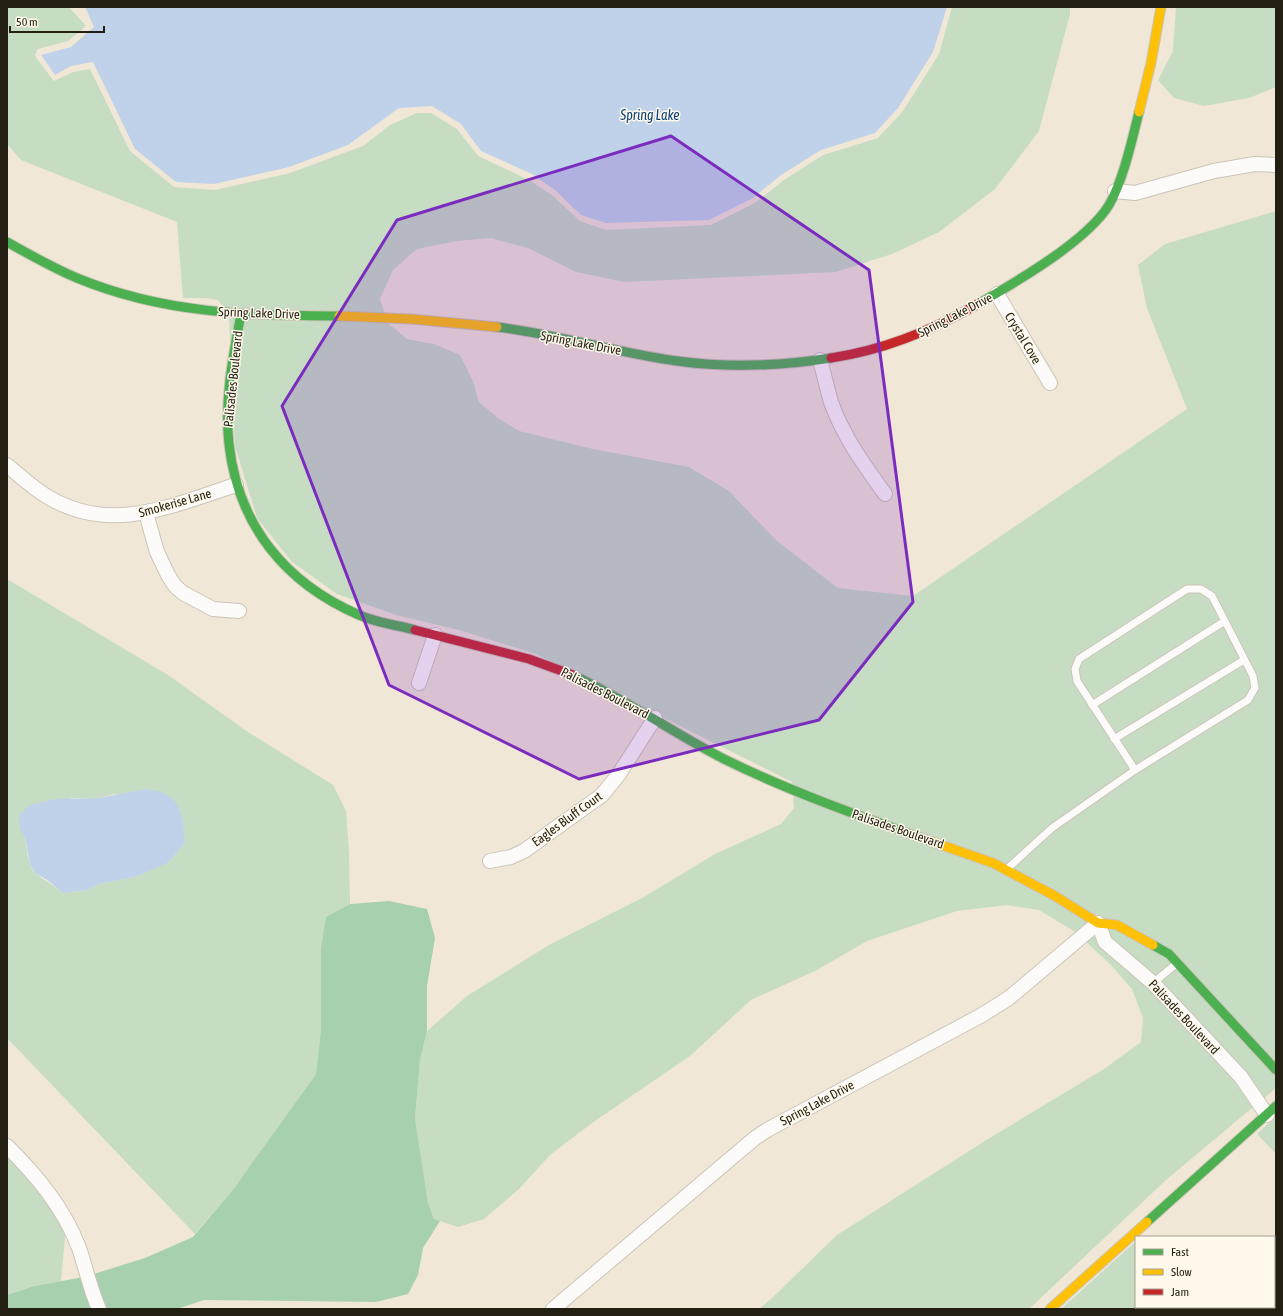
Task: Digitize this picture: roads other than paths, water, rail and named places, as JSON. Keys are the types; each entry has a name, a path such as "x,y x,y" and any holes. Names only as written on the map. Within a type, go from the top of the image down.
{"street":[{"name":"Spring Lake Drive","path":"7,242 48,265 86,282 116,292 178,306 241,314 362,315 414,318 550,335 678,361 715,365 760,367 820,360 880,346 913,336 944,323 997,294 1078,238 1102,215 1115,192 1137,122 1149,79 1161,7"},
{"path":"1115,192 1135,193 1214,172 1255,164 1276,165"},
{"name":"Crystal Cove","path":"997,294 1050,383"},
{"name":"Palisades Boulevard","path":"241,314 232,366 228,408 231,464 236,485 246,508 264,541 288,571 305,586 341,608 361,616 529,659 557,668 602,688 723,758 775,783 882,825 968,853 1007,870 1056,896 1098,923 1117,925 1169,954 1276,1070"},
{"path":"820,360 831,402 843,429 859,457 885,494"},
{"name":"Smokerise Lane","path":"7,465 30,485 49,497 74,509 104,516 122,516 146,513 236,485"},
{"path":"146,513 157,552 168,575 176,586 183,593 213,609 238,611"},
{"path":"419,683 435,635"},
{"name":"Eagles Bluff Court","path":"490,861 511,857 524,851 564,824 602,795 619,774 655,718"},
{"name":"Spring Lake Drive","path":"553,1309 755,1138 767,1130 982,1015 1009,998 1098,923"},
{"name":"Palisades Boulevard","path":"1098,923 1104,942 1153,983 1272,1110"},
{"path":"1050,1309 1272,1110"},
{"path":"7,1146 40,1180 62,1214 78,1247 99,1309"}],"lane":[{"path":"1007,870 1052,828 1135,770 1248,700 1255,688 1253,676 1212,596 1201,589 1186,589 1079,659 1075,669 1077,681 1135,770"},
{"path":"1092,705 1225,621"},
{"path":"1114,739 1244,660"},
{"path":"1153,983 1178,962"}],"water":[{"name":"Spring Lake","path":"85,7 947,7 933,52 898,108 875,133 821,150 781,175 753,198 709,220 606,223 581,215 555,190 532,174 481,151 461,124 432,106 399,108 348,145 289,167 214,184 176,182 135,149 93,62 71,66 55,75 41,55 71,47 94,27"},
{"path":"146,789 158,791 167,795 178,806 181,813 185,843 169,862 134,877 99,884 87,890 63,893 46,879 35,873 30,864 25,837 20,830 19,814 31,805 54,799 99,798"}]}
